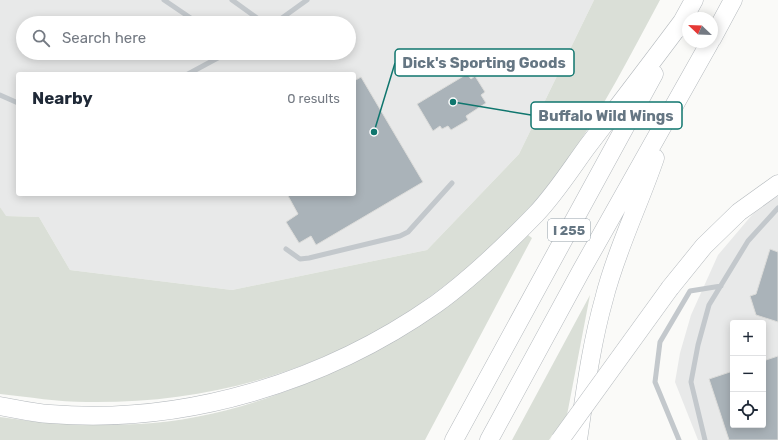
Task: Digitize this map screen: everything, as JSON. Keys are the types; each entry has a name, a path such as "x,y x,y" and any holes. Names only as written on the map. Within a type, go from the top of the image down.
{"highway":[{"name":"I 255","path":"688,12 694,0"},
{"path":"718,28 733,0"},
{"path":"0,406 50,414 104,415 171,411 223,401 267,388 327,365 381,339 436,304 483,266 538,212 682,22"},
{"name":"I 255","path":"454,440 682,23"},
{"name":"I 255","path":"489,440 581,271 670,116 707,48"},
{"path":"578,440 593,351 604,299 619,252 638,206 670,116"},
{"path":"560,440 670,288 704,246 739,212 778,184"}],"lane":[{"path":"164,0 188,16"},
{"path":"232,0 254,16"},
{"path":"285,16 307,0"},
{"path":"192,72 213,60"},
{"path":"0,95 16,102"},
{"path":"286,249 300,258 309,258 400,236 408,232 452,183"},
{"path":"705,440 691,382 698,345 709,305 748,242 778,208"},
{"path":"678,440 656,382 660,342 690,291 721,286"}],"shaded area":[{"path":"0,0 594,0 519,154 427,250 232,290 70,270 39,217 5,216 0,207"},
{"path":"594,0 660,0 593,121 548,186 514,223 478,258 436,292 391,322 345,347 297,368 247,383 195,394 142,400 76,402 0,394 0,207 6,216 39,217 70,270 232,290 427,250 519,154"},
{"path":"778,196 778,440 698,440 675,382 680,353 691,315 718,255 757,209"},
{"path":"528,235 532,238 425,440 0,440 0,417 69,424 139,424 177,420 215,413 253,403 291,389 329,374 365,357 431,318 469,289"},
{"path":"590,295 567,415 549,440 512,440"}],"building":[{"path":"467,74 471,79 475,76 485,92 481,95 486,103 466,116 468,120 451,130 448,126 442,129 440,126 433,131 417,104"},
{"path":"361,77 423,182 316,245 311,236 299,243 286,222 298,214 288,196 356,196 356,80"},
{"path":"770,249 778,252 778,322 756,315 750,296 756,294"},
{"path":"778,356 778,440 729,440 709,379 730,372 730,428 766,428 766,360"}],"place":[{"name":"Buffalo Wild Wings","path":"453,102"},
{"name":"Dick's Sporting Goods","path":"374,132"}]}
